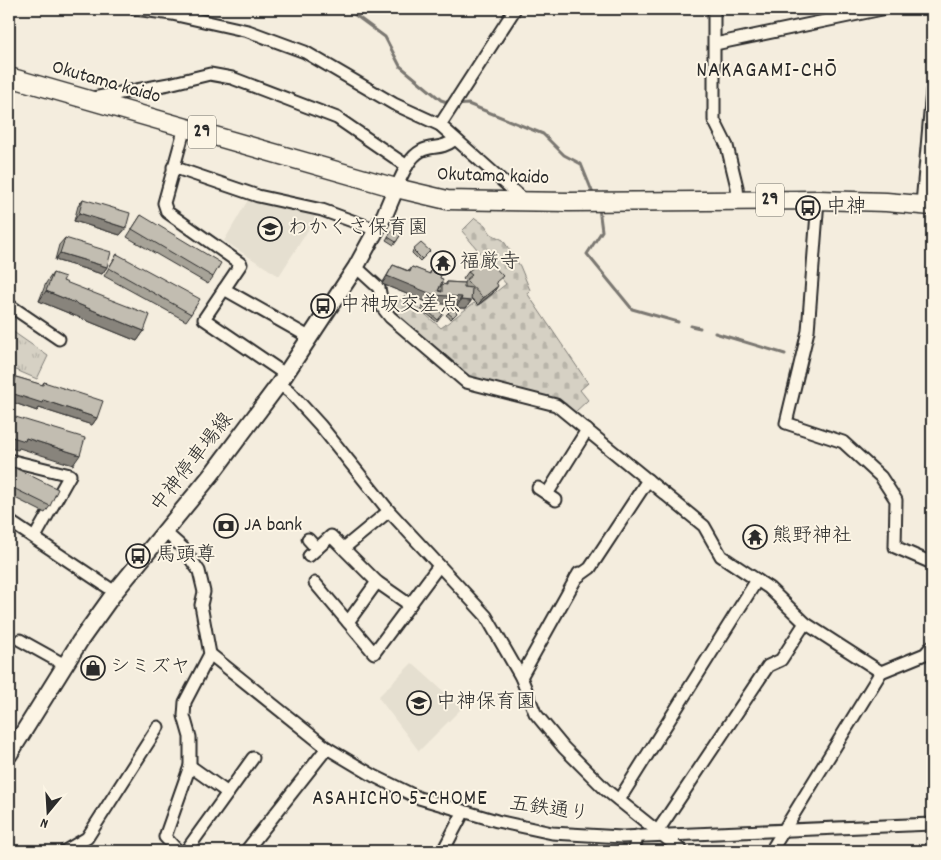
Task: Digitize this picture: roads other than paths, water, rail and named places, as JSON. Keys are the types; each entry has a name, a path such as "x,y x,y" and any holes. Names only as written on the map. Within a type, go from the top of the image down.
{"main road":[{"name":"Okutama kaido","path":"9,77 396,188 447,200 569,202 818,200 927,205"},
{"name":"中神停車場線","path":"9,755 65,665 115,592 216,468 282,379 356,267 377,230 396,188"}],"street":[{"path":"136,9 172,14 248,31 305,52 394,104 440,125 454,140 488,166 525,200"},
{"path":"440,125 515,9"},
{"path":"714,9 714,120 727,146 737,187 738,200"},
{"path":"715,44 882,9"},
{"path":"86,100 210,74 232,78 337,118 407,166"},
{"path":"927,205 932,92"},
{"path":"184,127 164,203 167,212 241,264 204,319 282,379 289,391 320,425 389,511 438,567 462,589 486,616 521,677 536,713 564,748 619,800 682,851"},
{"path":"396,188 407,166 421,151 445,147 454,140"},
{"path":"173,167 258,196 322,210 377,230"},
{"path":"818,200 808,331 786,423 843,442 881,477 896,500 895,547 932,563"},
{"path":"356,267 379,288 383,308 390,317 466,382 556,405 704,526 721,556 769,588 805,623 881,672"},
{"path":"224,289 309,337"},
{"path":"9,305 59,339"},
{"path":"547,494 587,430"},
{"path":"9,460 70,475 35,537"},
{"path":"521,677 578,575 590,568 648,480"},
{"path":"344,548 389,511"},
{"path":"9,521 115,592"},
{"path":"165,532 183,548 199,571 204,592 201,605 210,654 185,702 184,716 190,737 190,766 165,836 178,851"},
{"path":"308,539 312,553 331,536 377,582 410,606"},
{"path":"315,584 374,653 438,567"},
{"path":"619,800 757,580"},
{"path":"348,622 377,582"},
{"path":"659,834 768,666 781,660 805,623"},
{"path":"20,640 65,665"},
{"path":"771,851 881,672 925,654 932,646"},
{"name":"五鉄通り","path":"210,654 327,748 374,776 401,789 463,813 552,832 637,836 784,832 932,824"},
{"path":"65,851 87,838 158,727"},
{"path":"246,851 327,748"},
{"path":"186,851 253,758"},
{"path":"190,766 228,793"},
{"path":"443,851 463,813"},
{"path":"634,851 637,836"}],"waterway":[{"path":"347,9 385,37 400,66 441,100 450,103"},
{"path":"456,105 468,104 543,134 564,155 581,164 594,196"},
{"path":"599,208 602,231 587,254 632,309 678,322"},
{"path":"691,326 700,328"},
{"path":"715,333 785,354"}],"place":[{"name":"中神","path":"808,208"},
{"name":"わかくさ保育園","path":"270,229"},
{"name":"福厳寺","path":"443,263"},
{"name":"中神坂交差点","path":"323,306"},
{"name":"JA bank","path":"226,526"},
{"name":"熊野神社","path":"755,537"},
{"name":"馬頭尊","path":"138,556"},
{"name":"シミズヤ","path":"93,668"},
{"name":"中神保育園","path":"419,703"}],"district":[{"name":"NAKAGAMI-CHŌ","path":"767,71"},
{"name":"ASAHICHO 5-CHOME","path":"400,800"}]}
